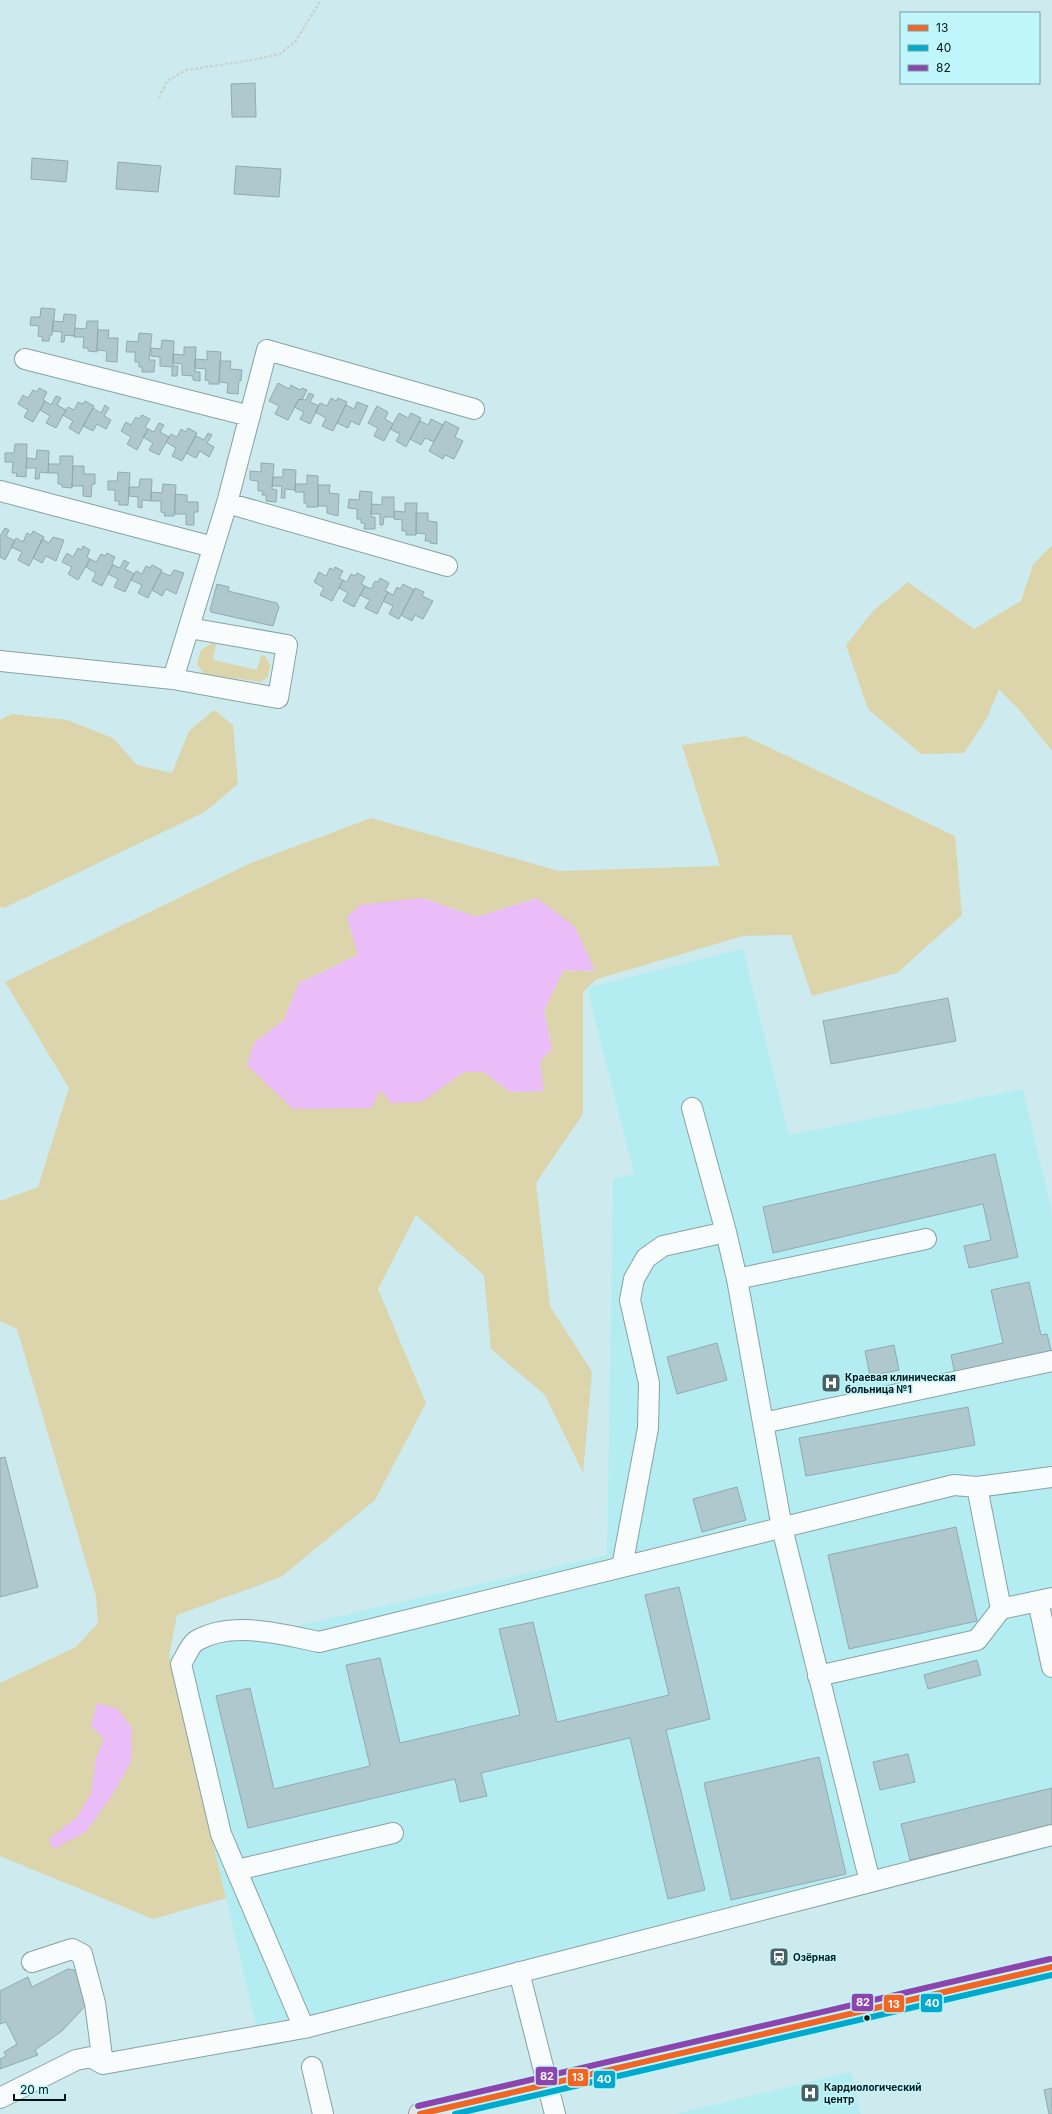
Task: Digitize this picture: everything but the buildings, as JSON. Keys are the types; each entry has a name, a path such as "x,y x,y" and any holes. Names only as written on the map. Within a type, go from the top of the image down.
{"main road":[{"path":"420,2114 1052,1967"}],"lane":[{"path":"173,680 227,503 267,350 474,409"},
{"path":"25,359 250,416"},
{"path":"0,492 213,547"},
{"path":"227,503 447,566"},
{"path":"0,661 173,680 278,698 286,645 189,628"},
{"path":"692,1108 726,1232 737,1279 782,1528 870,1882"},
{"path":"622,1568 648,1428 649,1383 630,1300 634,1279 646,1258 662,1246 726,1232"},
{"path":"737,1279 926,1238"},
{"path":"763,1423 1052,1361"},
{"path":"304,2028 221,1834 181,1664 195,1642 225,1631 261,1630 319,1642 954,1485 977,1487 1052,1477"},
{"path":"977,1487 1001,1609"},
{"path":"818,1676 977,1640 1001,1609 1045,1599 1052,1667"},
{"path":"237,1870 393,1833"},
{"path":"0,2098 76,2060 91,2057 103,2064 304,2028 1052,1835"},
{"path":"32,1962 72,1949 82,1954 95,2003 103,2064"},
{"path":"519,1972 555,2114"},
{"path":"312,2067 323,2114"}],"path":[{"path":"159,98 167,81 186,70 252,60 280,54 295,42 321,0"}],"shaded area":[{"path":"1052,545 1052,751 1021,712 999,689 987,718 964,753 921,754 868,709 846,645 873,611 908,582 974,629 1021,601 1033,565"},
{"path":"212,643 216,644 213,660 257,670 261,655 265,656 270,665 268,677 261,682 204,674 197,664 201,650"},
{"path":"214,710 233,725 238,784 205,812 4,908 0,907 0,720 12,714 67,720 113,738 137,765 172,773 189,731"},
{"path":"745,736 955,836 962,915 897,973 812,996 791,935 743,936 597,979 583,992 583,1114 536,1183 550,1306 592,1372 583,1473 545,1395 491,1349 484,1275 416,1215 378,1289 426,1403 375,1500 281,1577 177,1615 169,1656 226,1898 153,1919 0,1856 0,1683 76,1647 98,1623 96,1596 17,1329 0,1321 0,1201 38,1187 69,1088 5,982 253,862 371,818 559,871 720,866 682,745","holes":["422,898 477,917 537,898 595,971 564,970 544,1010 552,1049 540,1062 544,1091 510,1092 484,1072 464,1072 421,1102 380,1090 254,1043 284,1020 299,983 358,955 347,917"]},
{"path":"422,898 477,917 537,898 575,927 595,971 564,970 544,1010 552,1049 540,1062 544,1091 510,1092 484,1072 464,1072 422,1102 391,1103 380,1090 372,1108 293,1109 247,1065 254,1043 284,1020 299,983 358,955 347,917 360,905"},
{"name":"Краевая клиническая больница №1","path":"743,949 789,1135 1023,1089 1052,1212 1052,1848 259,2038 169,1655 607,1555 613,1179 634,1174 587,988"},
{"path":"97,1703 118,1709 132,1728 131,1762 113,1794 86,1832 53,1849 49,1839 77,1817 91,1793 96,1757 104,1739 91,1726"},
{"name":"Кардиологический центр","path":"851,2072 861,2114 675,2114"}],"transit line":[{"name":"82","path":"418,2106 1050,1959"},
{"name":"13","path":"420,2114 1052,1967"},
{"name":"40","path":"455,2114 1052,1975"}],"place":[{"name":"Краевая клиническая больница №1","path":"831,1383"},
{"name":"Озёрная","path":"779,1957"},
{"name":"Кардиологический центр","path":"810,2093"}]}
